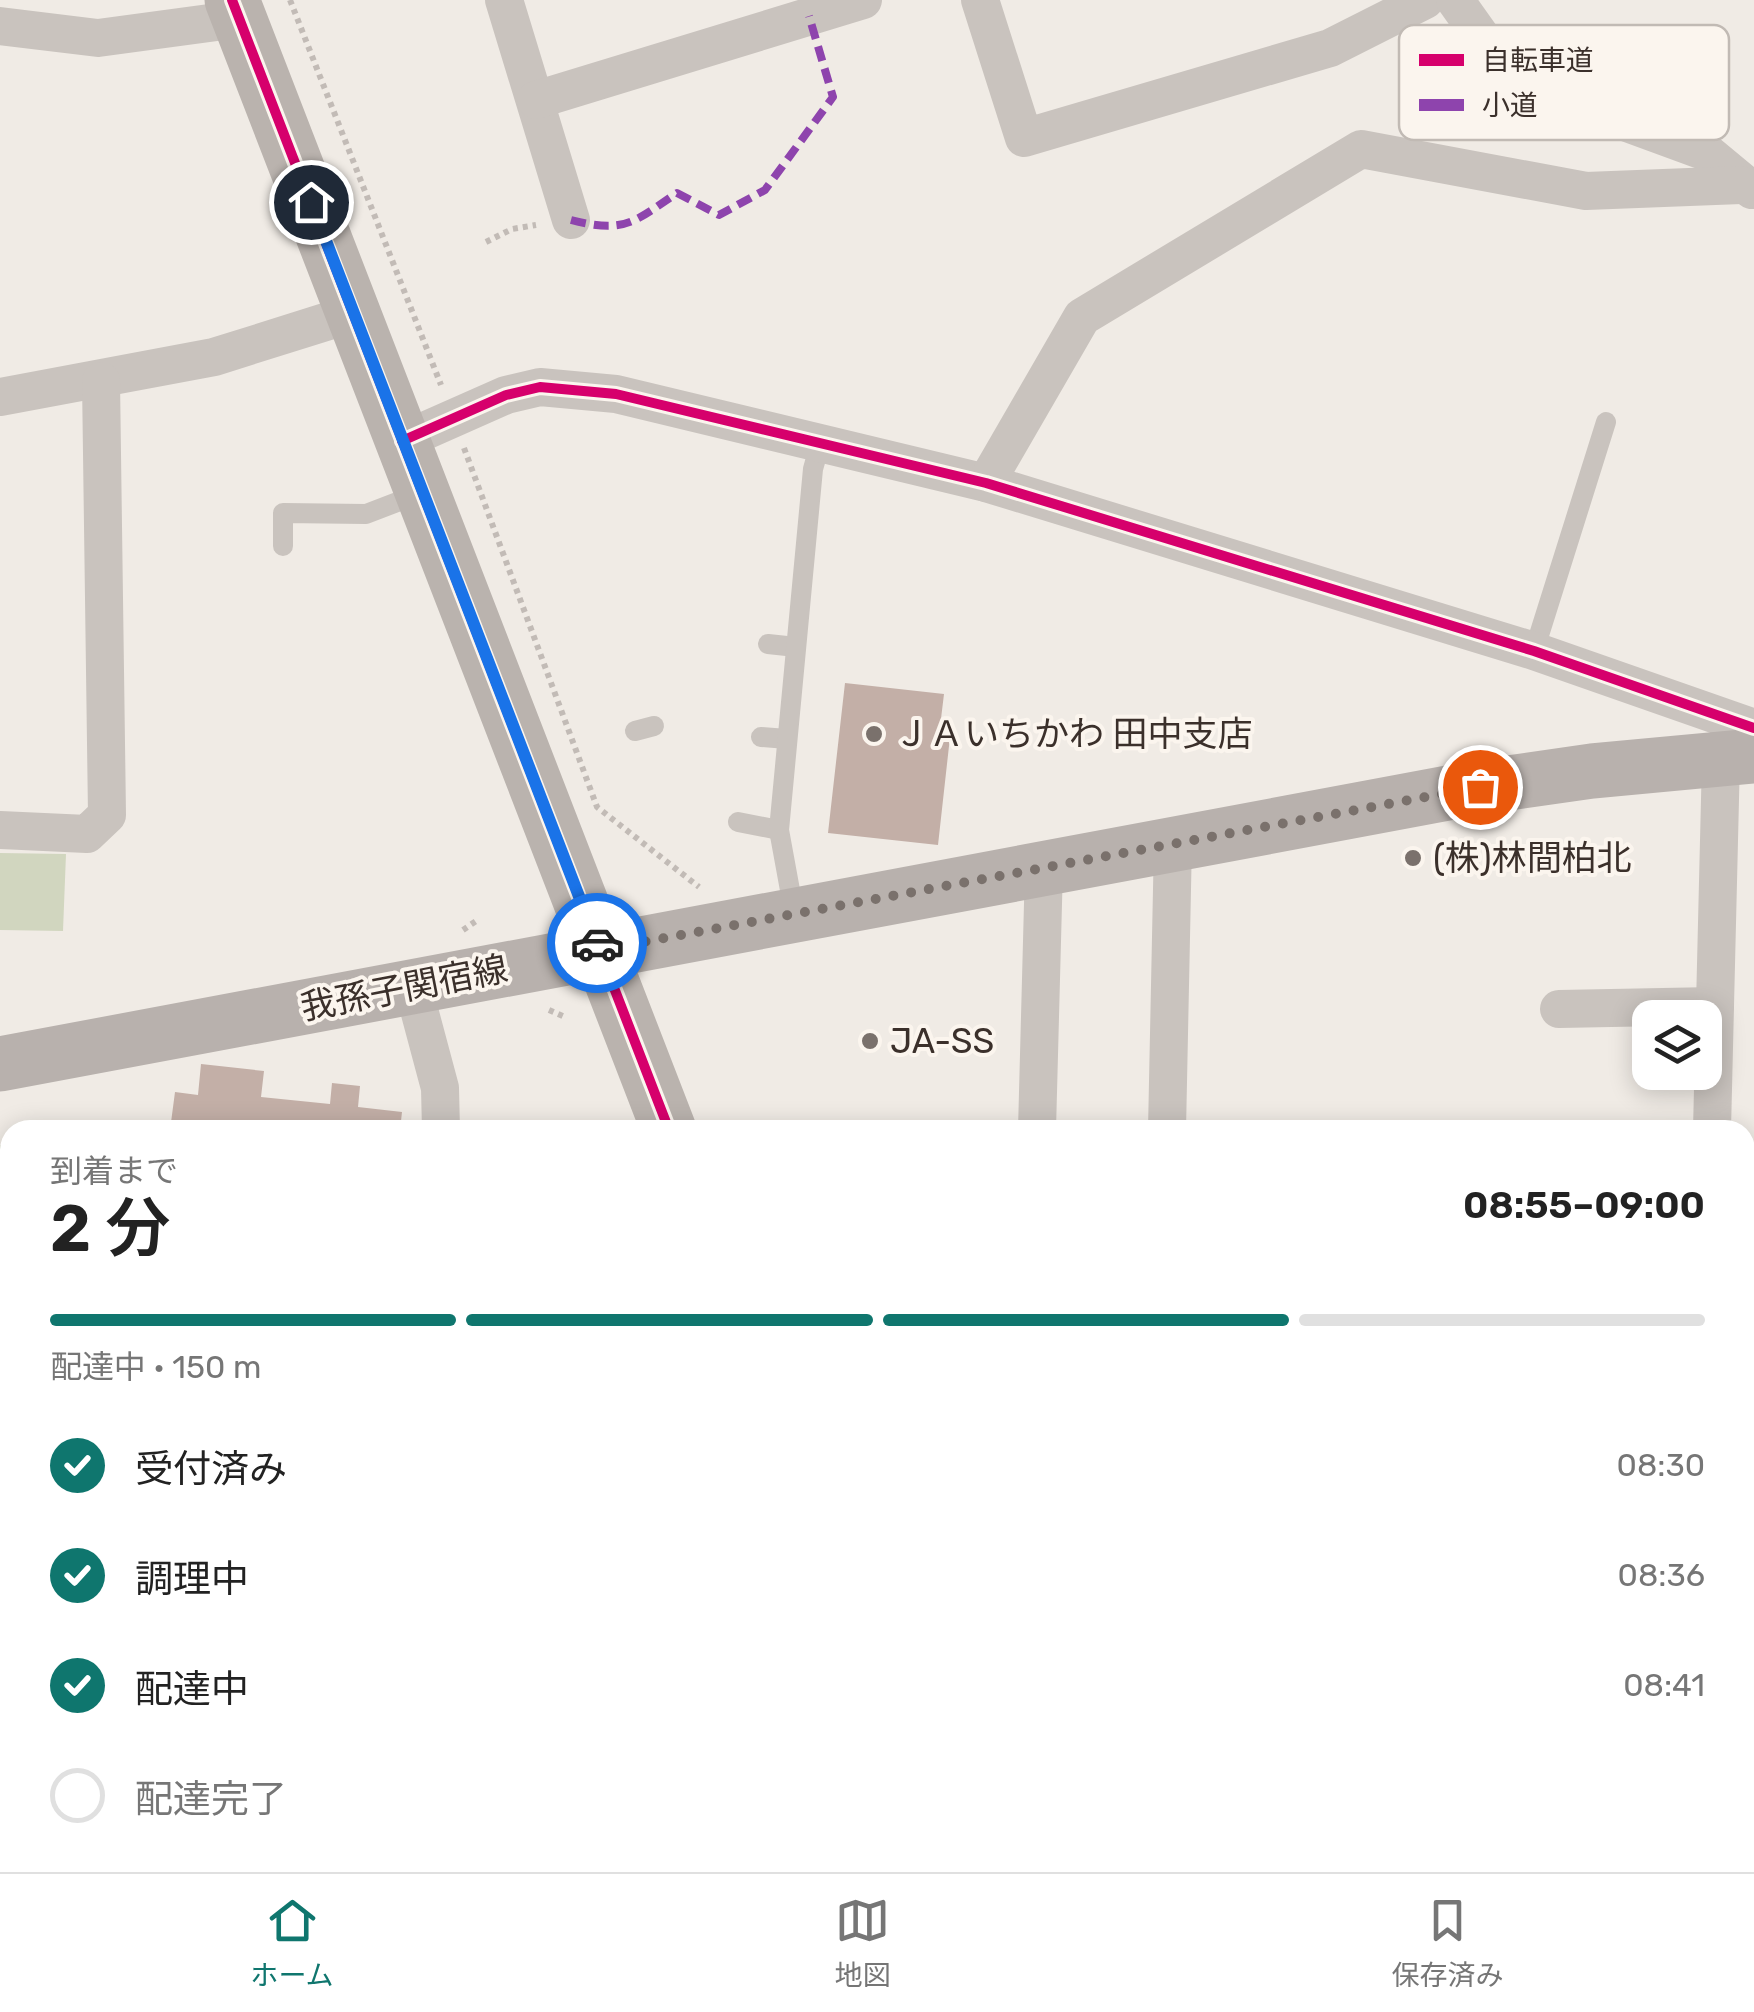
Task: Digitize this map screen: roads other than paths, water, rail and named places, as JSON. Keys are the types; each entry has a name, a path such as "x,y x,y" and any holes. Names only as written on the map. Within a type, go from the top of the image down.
{"main road":[{"name":"我孫子関宿線","path":"0,1064 131,1026 413,987 1174,841 1480,787 1743,747"}],"street":[{"path":"504,0 572,220"},
{"path":"536,100 862,0"},
{"path":"980,0 1024,138 1330,48 1425,0"},
{"path":"1455,0 1473,25"},
{"path":"0,26 98,38 236,9 665,1120"},
{"path":"1677,140 1706,152 1747,188"},
{"path":"986,483 1082,317 1361,149 1586,191 1747,188"},
{"path":"0,397 102,381 214,357 354,313"},
{"path":"0,830 87,834 107,814 102,381"},
{"path":"402,441 506,396 540,387 570,387 986,483 1534,651 1743,747 1717,1000"},
{"path":"1168,1120 1174,841"},
{"path":"1036,1120 1044,866"},
{"path":"413,987 440,1088 440,1120"},
{"path":"1560,1009 1632,1008"},
{"path":"1712,1120 1713,1090"}],"lane":[{"path":"1534,651 1606,422"},
{"path":"794,914 779,830 813,469 820,444"},
{"path":"283,546 283,513 366,514 422,492"},
{"path":"768,644 796,647"},
{"path":"761,737 788,739"},
{"path":"738,822 779,830"}],"place":[{"name":"ＪＡいちかわ 田中支店","path":"874,734"},
{"name":"(株)林間柏北","path":"1413,858"},
{"name":"JA-SS","path":"870,1041"}]}
